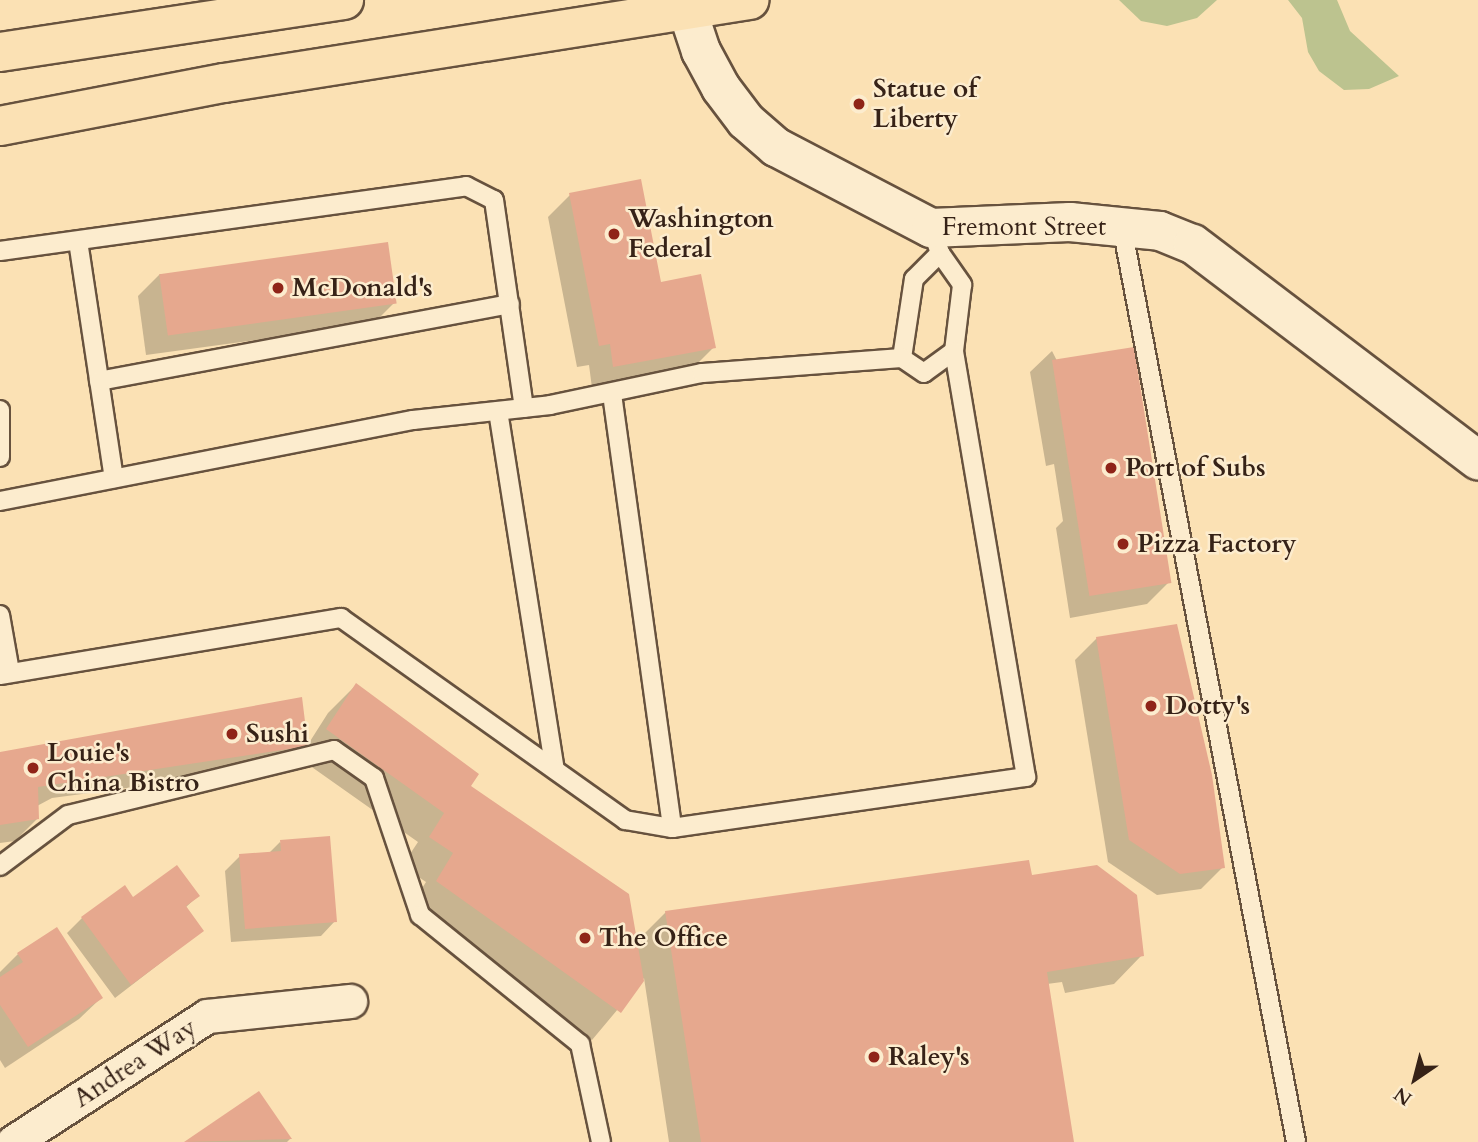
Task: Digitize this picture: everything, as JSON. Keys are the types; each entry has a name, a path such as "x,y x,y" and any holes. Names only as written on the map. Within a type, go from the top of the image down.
{"highway":[{"path":"0,52 344,0"},
{"path":"0,126 224,82 685,5 749,0"}],"street":[{"name":"Fremont Street","path":"685,5 721,88 746,121 776,147 936,241 1070,222 1160,231 1193,244 1478,460"},
{"name":"Andrea Way","path":"13,1142 207,1016 350,1001"}],"lane":[{"path":"0,251 466,186 494,200 524,408"},
{"path":"1122,227 1296,1142"},
{"path":"78,241 114,478"},
{"path":"0,615 5,674 341,618 625,820 672,828 1026,776 954,351 962,285 936,241 914,279 902,358"},
{"path":"99,381 510,304"},
{"path":"0,500 413,421 612,394 702,373 902,358 925,373 954,351"},
{"path":"612,394 672,828"},
{"path":"0,410 0,457"},
{"path":"498,411 555,770"},
{"path":"0,866 68,815 334,750 374,778 420,915 580,1044 601,1142"}],"green space":[{"path":"1119,0 1217,0 1197,18 1167,26 1141,21"},
{"path":"1288,0 1337,0 1350,31 1399,76 1369,89 1344,90 1319,71 1308,52 1302,18"}],"building":[{"name":"Washington Federal","path":"641,179 661,282 701,274 716,348 613,367 610,344 599,346 569,193"},
{"name":"McDonald's","path":"388,242 397,303 168,336 159,274"},
{"path":"1134,347 1171,583 1089,596 1052,360"},
{"name":"Dotty's","path":"1177,624 1212,775 1225,868 1180,874 1129,840 1096,637"},
{"path":"356,683 479,774 471,786 629,894 644,981 621,1013 436,881 453,853 429,837 444,813 326,729"},
{"path":"302,697 308,746 38,787 39,819 0,825 0,752"},
{"path":"330,836 337,922 245,929 239,854 281,851 280,840"},
{"name":"Raley's","path":"1029,860 1032,875 1097,865 1137,895 1144,956 1047,972 1074,1142 701,1142 665,911"},
{"path":"177,865 200,896 186,906 204,931 131,985 81,917 125,885 133,897"},
{"path":"57,927 103,998 28,1047 0,1005 0,977 23,962 17,953"},
{"path":"259,1091 292,1139 184,1142"}],"place":[{"name":"Statue of Liberty","path":"859,104"},
{"name":"Washington Federal","path":"614,234"},
{"name":"McDonald's","path":"278,288"},
{"name":"Port of Subs","path":"1111,468"},
{"name":"Pizza Factory","path":"1123,544"},
{"name":"Dotty's","path":"1151,706"},
{"name":"Sushi","path":"232,734"},
{"name":"Louie's China Bistro","path":"33,768"},
{"name":"The Office","path":"585,938"},
{"name":"Raley's","path":"874,1057"}]}
